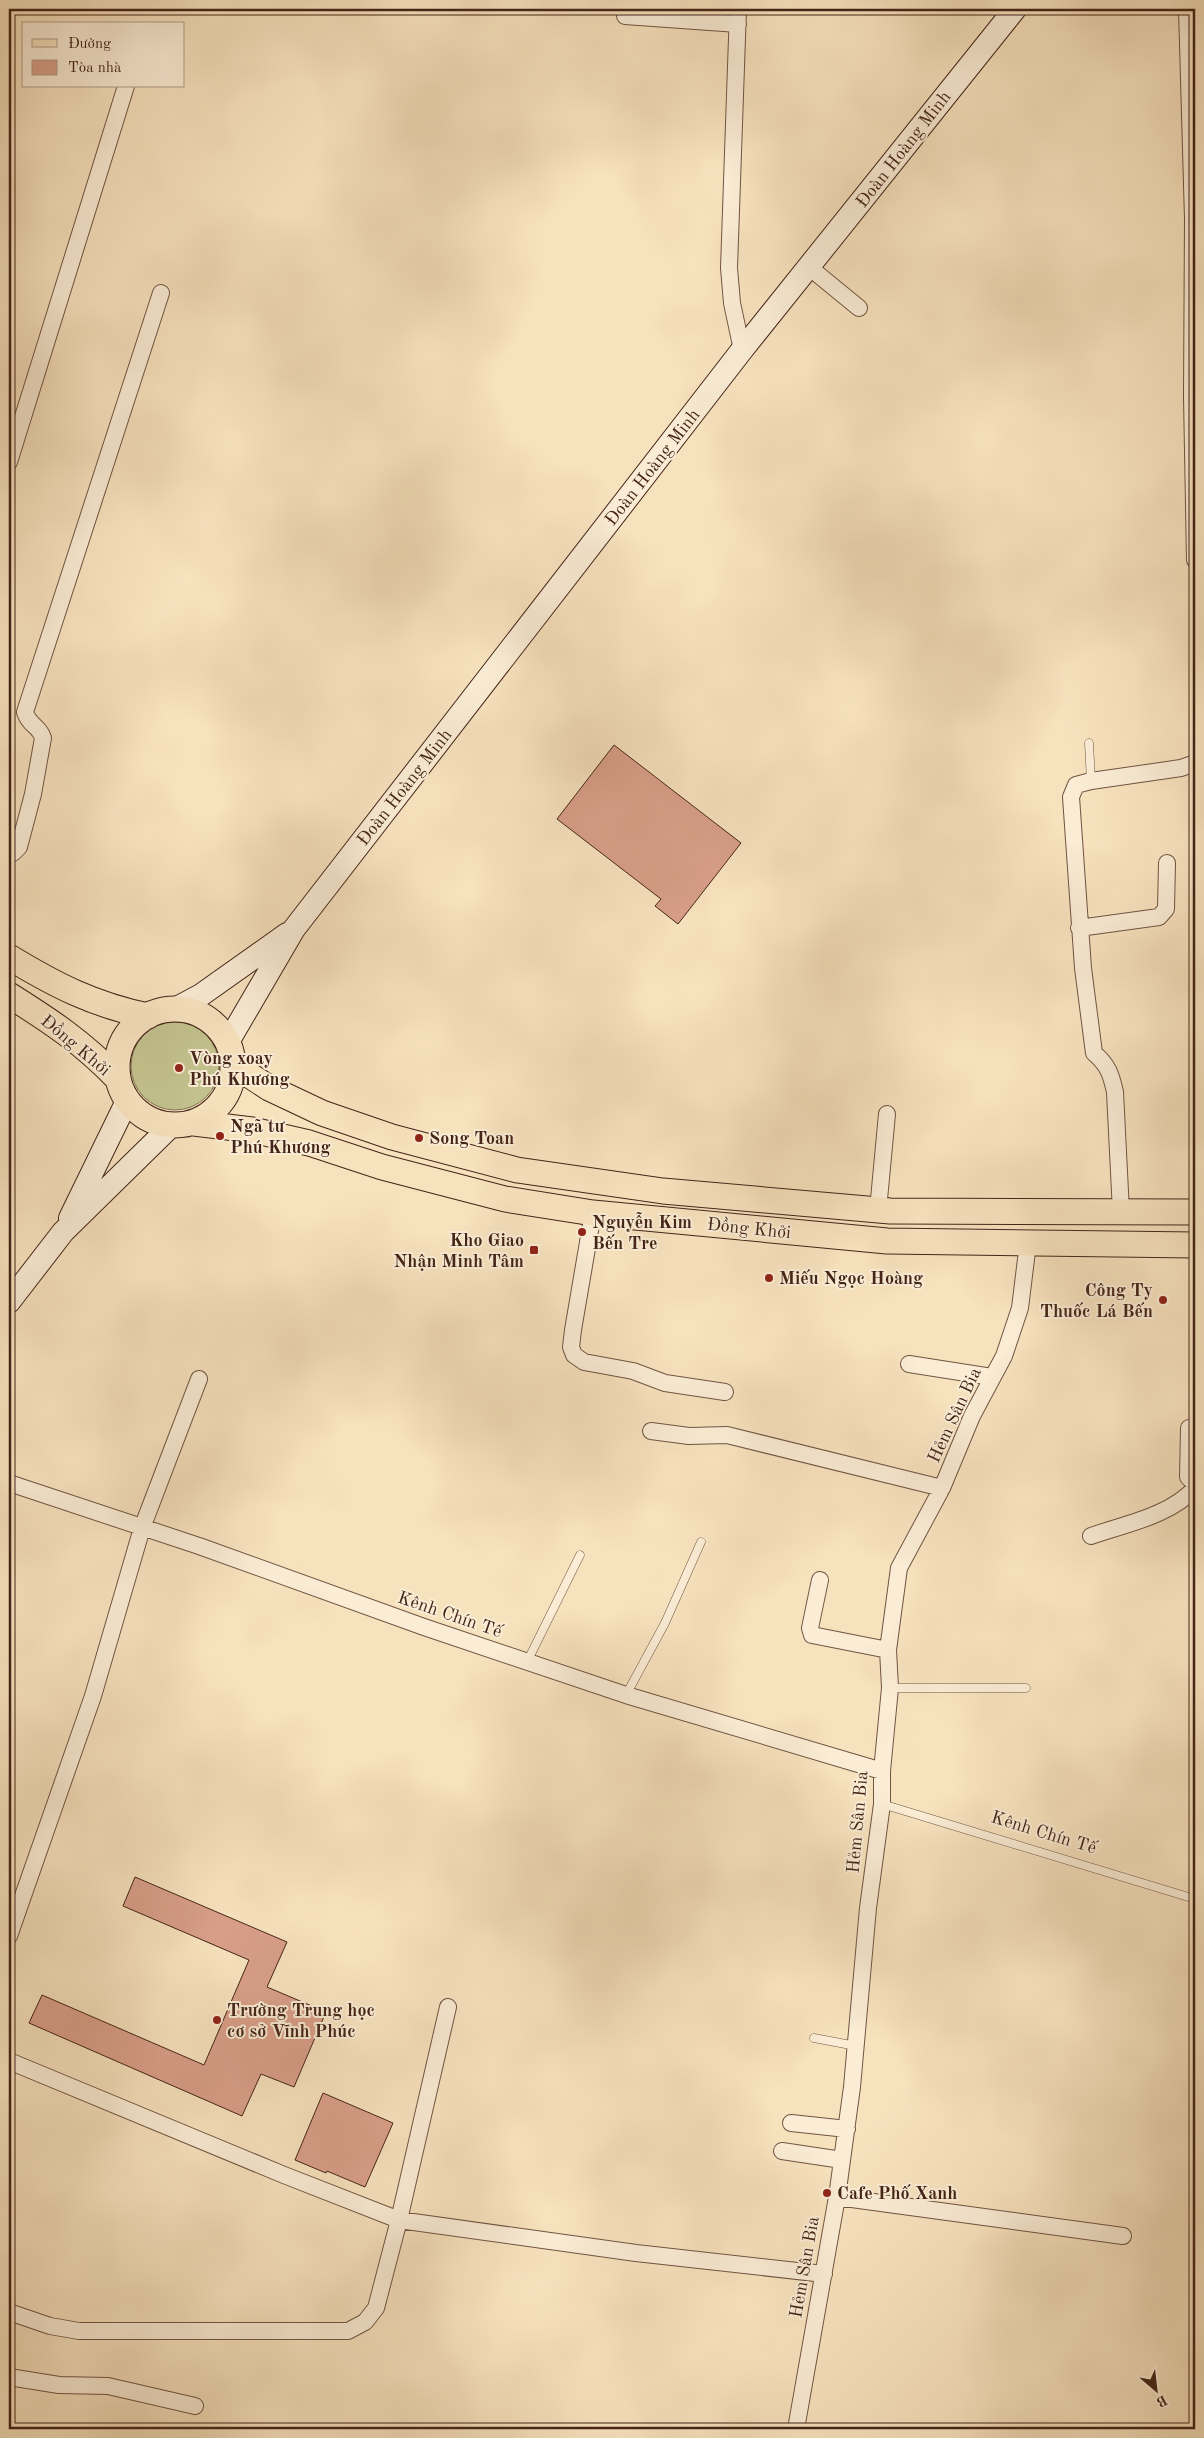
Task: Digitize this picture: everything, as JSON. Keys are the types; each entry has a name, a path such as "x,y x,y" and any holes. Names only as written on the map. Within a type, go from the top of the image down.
{"main road":[{"name":"Đoàn Hoàng Minh","path":"231,1054 294,929 742,350 1015,9"},
{"name":"Đoàn Hoàng Minh","path":"175,1009 201,995 294,929"},
{"name":"Đồng Khởi","path":"9,957 80,996 113,1009 148,1016"},
{"name":"Đồng Khởi","path":"9,995 60,1027 94,1055 122,1090"},
{"path":"175,1009 191,1011 206,1018 219,1029 231,1054 230,1087 218,1106 207,1116 182,1124 154,1122 139,1114 122,1090 117,1064 119,1050 126,1036 136,1024 148,1016 175,1009"},
{"name":"Đồng Khởi","path":"231,1054 269,1088 322,1113 392,1137 517,1170 663,1191 884,1210 1195,1212"},
{"path":"63,1232 122,1090"},
{"name":"Đồng Khởi","path":"182,1124 252,1130 309,1143 382,1167 505,1199 593,1213 887,1241 1195,1246"},
{"path":"9,1302 63,1232 182,1124"},
{"path":"382,1167 392,1137"},
{"path":"884,1210 887,1241"}],"street":[{"path":"1186,9 1193,219 1192,398 1195,560"},
{"path":"625,16 738,16 729,268 732,303 742,350"},
{"path":"9,462 125,88"},
{"path":"810,267 860,308"},
{"path":"9,853 13,854 19,847 33,794 43,738 40,729 27,721 24,712 161,292"},
{"path":"1120,1212 1115,1092 1110,1072 1105,1062 1094,1053 1080,928 1071,797 1076,785 1091,781 1181,768 1195,763"},
{"path":"1080,928 1159,916 1166,909 1167,863"},
{"path":"884,1210 887,1114"},
{"path":"593,1213 573,1330 571,1347 574,1355 584,1362 633,1371 665,1383 725,1392"},
{"name":"Hẻm Sân Bia","path":"796,2429 824,2274 847,2129 868,1908 882,1804 882,1771 890,1688 888,1650 899,1568 942,1488 972,1416 1014,1331 1020,1308 1028,1243"},
{"path":"909,1364 992,1377"},
{"path":"9,1936 93,1696 142,1528 199,1379"},
{"path":"1189,1428 1188,1477 1195,1484"},
{"path":"651,1431 689,1436 727,1435 942,1488"},
{"name":"Kênh Chín Tế","path":"9,1483 626,1696 882,1771"},
{"path":"1090,1536 1170,1508 1188,1497 1195,1488"},
{"path":"820,1580 810,1628 812,1635 888,1650"},
{"path":"9,2312 50,2326 79,2331 348,2331 365,2322 376,2308 400,2220 448,2007"},
{"path":"9,2061 284,2175 400,2220 636,2253 824,2274"},
{"path":"791,2123 847,2129"},
{"path":"782,2151 842,2160"},
{"path":"837,2197 1123,2236"},
{"path":"9,2377 59,2385 108,2386 195,2406"}],"lane":[{"path":"1089,744 1091,781"},
{"path":"626,1696 664,1622 701,1542"},
{"path":"527,1662 580,1556"},
{"path":"890,1688 1026,1688"},
{"name":"Kênh Chín Tế","path":"882,1804 1195,1899"},
{"path":"814,2038 856,2046"}],"green space":[{"path":"175,1022 192,1026 206,1035 215,1049 219,1066 215,1083 206,1097 192,1106 175,1110 158,1106 144,1097 135,1083 131,1066 135,1049 144,1035 158,1026"}],"building":[{"path":"614,745 741,843 678,924 655,906 661,899 557,819"},
{"path":"135,1877 287,1942 267,1987 326,2012 294,2087 261,2074 242,2116 29,2023 42,1995 204,2065 249,1960 123,1906"},
{"path":"323,2093 393,2123 365,2187 295,2160"}],"place":[{"name":"Vòng xoay Phú Khương","path":"179,1068"},
{"name":"Ngã tư Phú Khương","path":"220,1136"},
{"name":"Song Toan","path":"419,1138"},
{"name":"Nguyễn Kim Bến Tre","path":"582,1232"},
{"name":"Kho Giao Nhận Minh Tâm","path":"534,1250"},
{"name":"Miếu Ngọc Hoàng","path":"769,1278"},
{"name":"Công Ty Thuốc Lá Bến","path":"1163,1300"},
{"name":"Trường Trung học cơ sở Vĩnh Phúc","path":"217,2020"},
{"name":"Cafe Phố Xanh","path":"827,2193"}]}
